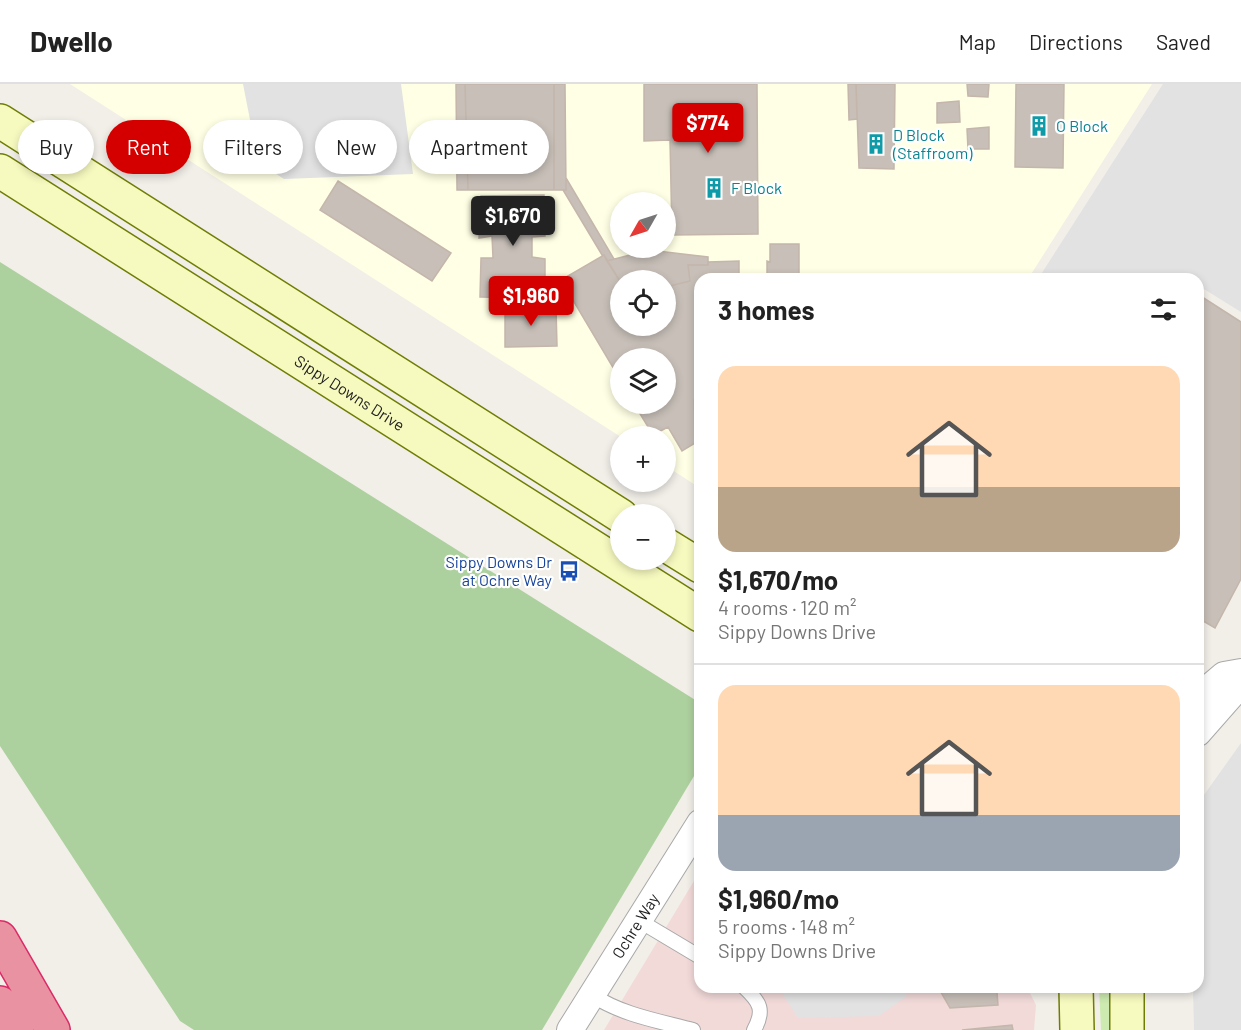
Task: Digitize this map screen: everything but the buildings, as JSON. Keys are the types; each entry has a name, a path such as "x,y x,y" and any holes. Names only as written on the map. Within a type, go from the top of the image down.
{"highway":[{"path":"0,938 53,1030"},
{"path":"0,1003 17,1030"}],"main road":[{"path":"0,121 610,509"},
{"name":"Sippy Downs Drive","path":"0,171 694,611"},
{"path":"676,550 694,562"},
{"path":"1076,993 1077,1030"},
{"path":"1127,993 1127,1030"}],"street":[{"path":"1204,692 1224,675 1241,672"},
{"path":"1204,726 1241,681"},
{"name":"Ochre Way","path":"570,1030 694,832"}],"lane":[{"path":"638,920 694,953"},
{"path":"750,993 758,1001 761,1013 754,1030"},
{"path":"592,995 624,1011 693,1030"}],"shaded area":[{"path":"70,84 1152,84 1032,273 694,273 694,484 676,472 676,426 610,426 610,430 210,174 303,174 303,120 203,120 203,169 191,162 191,120 126,120"},
{"path":"243,84 401,84 409,144 409,174 413,174 284,179 276,174 303,174 303,120 250,120"},
{"path":"1163,84 1241,84 1241,312 1204,289 1204,273 1042,273"},
{"path":"1241,743 1241,1030 1194,1030 1193,993 1204,993 1204,795"},
{"path":"694,881 694,993 1030,993 1036,1005 1034,1030 604,1030"},
{"path":"782,993 905,993 907,996 879,1016 798,1018"}],"green space":[{"path":"0,262 694,699 694,776 542,1030 194,1030 180,1021 0,746"},
{"path":"1099,993 1114,993 1115,1030 1101,1030"}],"place":[{"name":"O Block","path":"1039,126"},
{"name":"D Block (Staffroom)","path":"876,144"},
{"name":"F Block","path":"714,188"},
{"name":"Sippy Downs Dr at Ochre Way","path":"569,571"}]}
